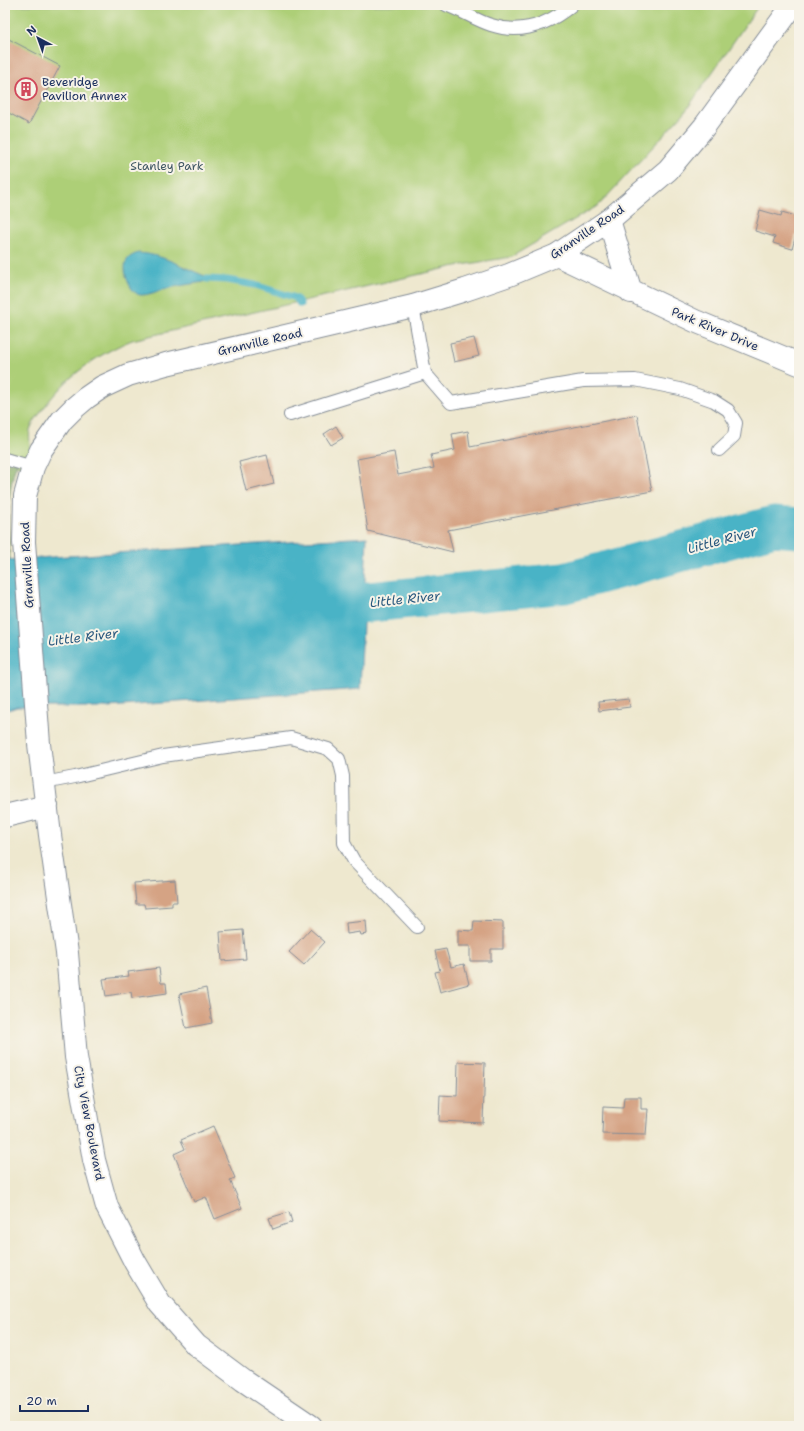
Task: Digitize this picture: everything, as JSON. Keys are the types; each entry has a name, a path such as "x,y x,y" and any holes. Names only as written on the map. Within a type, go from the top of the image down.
{"street":[{"name":"Granville Road","path":"47,806 39,744 25,550 24,516 25,496 33,467 41,450 62,420 86,398 102,387 128,375 166,364 413,306 509,275 557,255 609,220 652,184 680,156 717,110 793,5"},
{"path":"609,220 631,292"},
{"name":"Park River Drive","path":"557,255 631,292 694,321 799,364"},
{"path":"5,816 47,806"},
{"name":"City View Boulevard","path":"47,806 67,953 78,1070 94,1160 107,1207 135,1262 160,1304 196,1345 243,1380 311,1426"}],"lane":[{"path":"446,5 491,25 508,28 527,28 545,23 558,16 572,5"},
{"path":"413,306 425,373 452,403 583,381 636,380 680,389 714,401 728,410 736,423 734,436 719,450"},
{"path":"290,415 425,373"},
{"path":"5,459 33,467"},
{"path":"44,783 75,778 163,756 291,738 328,749 339,759 342,770 344,843 354,861 417,927"}],"green space":[{"name":"Stanley Park","path":"5,5 759,5 685,112 599,205 511,257 456,266 132,340 119,346 94,360 72,377 52,397 36,419 30,430 33,467 5,465"},
{"path":"17,462 9,499 8,523 10,561 5,560 5,465"}],"water":[{"path":"138,253 164,258 205,276 207,279 204,282 164,289 142,295 138,294 134,292 128,283 125,266 128,259"},
{"path":"367,537 360,689 108,707 17,707 5,711 5,560"}],"building":[{"name":"Beveridge Pavilion Annex","path":"5,37 60,66 29,124 5,111"},
{"path":"760,210 781,216 782,212 799,217 799,224 792,249 773,243 775,237 755,231"},
{"path":"474,338 479,356 454,362 450,343"},
{"path":"6,401 7,417 5,417"},
{"path":"637,415 652,491 448,530 453,552 368,531 357,459 394,452 398,475 434,468 431,455 455,450 452,434 468,431 470,447"},
{"path":"336,426 343,438 331,445 324,434"},
{"path":"267,455 274,484 246,491 239,462"},
{"path":"629,699 630,707 599,711 598,702"},
{"path":"175,880 177,902 172,902 172,906 145,908 144,904 136,904 134,883"},
{"path":"366,921 367,934 361,935 360,932 347,934 346,923"},
{"path":"474,921 503,922 503,949 491,949 491,961 470,961 470,946 458,946 458,930 473,931"},
{"path":"310,929 325,942 304,965 289,952"},
{"path":"243,930 246,959 222,961 220,932"},
{"path":"446,949 451,967 464,964 469,984 440,992 435,972 440,971 435,951"},
{"path":"159,968 161,983 166,983 167,993 132,998 131,992 106,996 103,979 129,976 128,972"},
{"path":"206,988 212,1023 186,1028 179,994"},
{"path":"458,1062 485,1063 483,1123 439,1121 440,1095 457,1096"},
{"path":"624,1097 641,1097 641,1109 648,1109 646,1135 602,1134 603,1107 623,1108"},
{"path":"213,1126 235,1178 230,1180 242,1208 215,1219 206,1197 194,1202 174,1154 185,1149 181,1140"},
{"path":"289,1212 292,1222 273,1229 269,1218"}],"waterway":[{"path":"207,279 227,280 255,285 296,298 300,304"},
{"name":"Little River","path":"307,608 565,583 774,526 799,528"}],"place":[{"name":"Beveridge Pavilion Annex","path":"26,89"}]}
